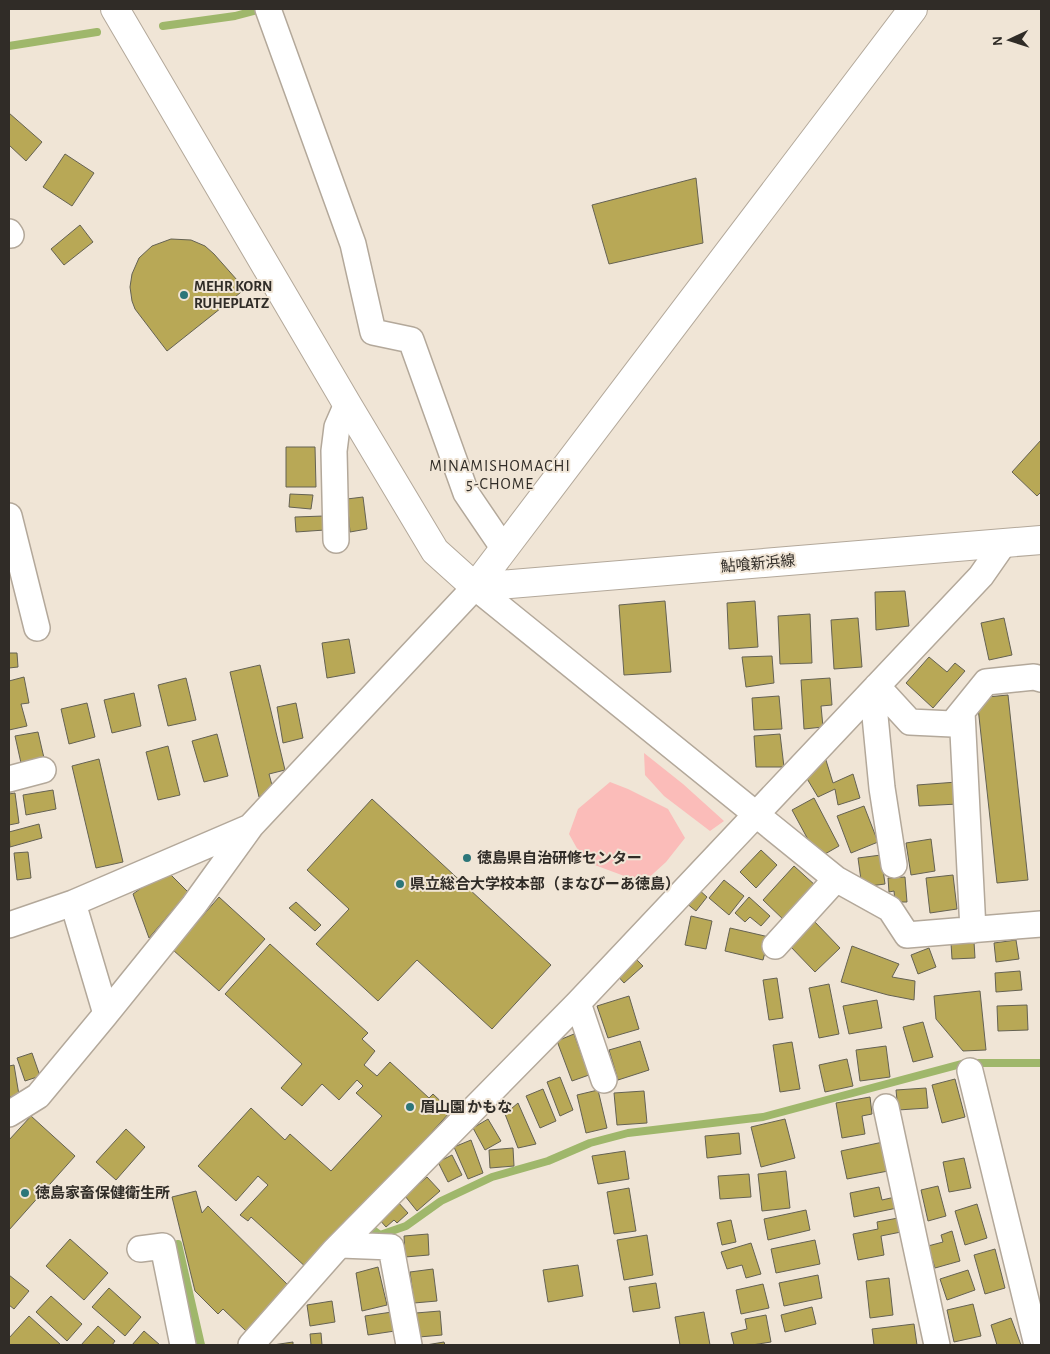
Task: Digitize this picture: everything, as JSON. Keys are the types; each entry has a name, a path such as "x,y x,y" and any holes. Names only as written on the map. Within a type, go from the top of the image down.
{"street":[{"path":"114,9 436,551 475,588 756,815 836,878 890,909 907,935 1041,924"},
{"path":"268,9 353,244 373,332 411,340 466,493 504,549"},
{"path":"9,1114 38,1096 194,905 251,826 475,588 913,9"},
{"path":"336,540 334,451 337,427 347,404"},
{"path":"9,516 37,628"},
{"name":"鮎喰新浜線","path":"475,588 1041,540"},
{"path":"251,1345 341,1245 578,1003 981,576 1004,543"},
{"path":"872,692 910,722 952,724 986,682 1034,677 1041,679"},
{"path":"872,692 882,788 894,865"},
{"path":"962,712 973,930"},
{"path":"9,780 43,770"},
{"path":"9,925 74,904 251,826"},
{"path":"775,946 836,878"},
{"path":"74,904 106,1014"},
{"path":"578,1003 604,1080"},
{"path":"970,1071 1038,1345"},
{"path":"886,1107 937,1345"},
{"path":"341,1245 391,1247 409,1345"},
{"path":"140,1249 163,1246 183,1345"}],"shaded area":[{"path":"644,753 683,784 724,821 710,831 664,796 645,775"},
{"path":"610,782 668,809 685,838 666,862 643,883 584,861 569,834 578,809"}],"building":[{"path":"9,113 42,142 26,161 9,145"},
{"path":"65,154 94,173 72,206 43,187"},
{"path":"696,178 703,243 609,264 592,205"},
{"path":"80,225 93,242 64,265 51,249"},
{"name":"MEHR KORN RUHEPLATZ","path":"171,239 191,240 205,246 245,289 167,351 135,309 130,287 132,274 139,258 152,246"},
{"path":"1041,440 1041,492 1037,496 1012,472"},
{"path":"286,447 315,447 316,487 286,487"},
{"path":"290,494 313,495 311,509 289,507"},
{"path":"363,497 367,529 350,532 347,499"},
{"path":"324,516 325,530 296,532 295,517"},
{"path":"905,591 909,626 876,630 875,592"},
{"path":"665,601 671,672 624,675 619,605"},
{"path":"755,601 758,647 729,649 727,603"},
{"path":"810,614 812,663 780,664 778,616"},
{"path":"858,618 862,667 834,669 831,620"},
{"path":"1004,618 1012,655 989,660 981,623"},
{"path":"349,639 355,673 327,678 322,643"},
{"path":"9,653 17,653 18,667 9,668"},
{"path":"772,656 774,683 746,687 742,657"},
{"path":"929,657 947,672 955,663 965,671 933,708 906,683"},
{"path":"260,665 285,770 269,774 273,789 259,797 230,672"},
{"path":"24,677 29,703 21,704 27,726 9,730 9,681"},
{"path":"186,678 196,720 168,726 158,685"},
{"path":"830,678 832,705 821,706 823,727 804,729 801,680"},
{"path":"134,693 141,726 112,733 104,700"},
{"path":"1008,695 1028,880 997,883 977,698"},
{"path":"779,696 782,729 754,730 752,698"},
{"path":"87,703 95,737 69,744 61,709"},
{"path":"296,703 303,738 283,743 277,707"},
{"path":"38,732 44,758 21,763 15,736"},
{"path":"217,734 228,776 204,782 192,741"},
{"path":"780,734 784,767 756,767 754,736"},
{"path":"168,746 180,795 158,800 146,752"},
{"path":"825,757 833,783 853,774 860,798 838,805 835,789 818,797 806,777"},
{"path":"99,759 123,862 96,868 72,766"},
{"path":"957,782 958,804 919,806 917,785"},
{"path":"53,790 56,809 26,815 23,795"},
{"path":"15,793 19,823 9,825 9,794"},
{"path":"814,798 839,846 818,858 792,810"},
{"path":"372,799 551,965 492,1029 417,960 378,1001 316,944 349,909 307,870"},
{"path":"864,806 878,842 851,853 837,816"},
{"path":"39,824 42,838 10,847 9,832"},
{"path":"931,839 935,871 911,875 906,843"},
{"path":"761,850 777,865 756,888 740,872"},
{"path":"28,852 31,878 17,880 14,853"},
{"path":"881,855 885,884 862,887 858,858"},
{"path":"794,866 816,886 785,921 763,900"},
{"path":"166,870 188,892 149,938 133,894"},
{"path":"953,875 957,909 930,913 926,878"},
{"path":"905,877 907,902 895,902 894,891 889,892 888,878"},
{"path":"724,880 744,896 729,915 709,898"},
{"path":"698,889 707,897 696,911 686,903"},
{"path":"219,897 265,939 219,991 173,950"},
{"path":"749,897 770,916 761,926 750,917 745,922 735,913"},
{"path":"296,902 321,925 315,931 289,908"},
{"path":"691,916 712,921 706,949 685,945"},
{"path":"814,921 840,948 815,972 789,945"},
{"path":"730,928 769,937 763,960 725,951"},
{"path":"1016,940 1019,959 996,962 994,943"},
{"path":"974,942 975,958 952,959 951,943"},
{"name":"眉山園 かもな","path":"270,944 368,1033 362,1039 375,1051 364,1065 377,1076 390,1062 429,1098 433,1094 451,1111 308,1269 251,1217 248,1221 240,1215 268,1185 258,1176 236,1201 198,1166 251,1108 285,1140 290,1134 331,1171 382,1116 356,1093 363,1086 357,1080 339,1100 322,1084 302,1106 281,1088 302,1064 225,994"},
{"path":"852,946 899,964 892,977 915,981 914,1000 841,982"},
{"path":"929,948 936,967 918,974 911,955"},
{"path":"634,957 643,966 624,983 616,974"},
{"path":"1020,971 1022,990 996,992 995,973"},
{"path":"777,978 783,1018 769,1020 763,980"},
{"path":"829,984 839,1034 819,1038 809,988"},
{"path":"980,991 986,1050 963,1051 936,1019 934,996"},
{"path":"629,996 639,1029 608,1038 597,1006"},
{"path":"877,1000 882,1028 849,1034 843,1006"},
{"path":"1027,1005 1028,1030 998,1031 997,1006"},
{"path":"923,1022 933,1057 913,1062 903,1027"},
{"path":"574,1034 589,1075 572,1081 557,1041"},
{"path":"640,1041 649,1070 618,1080 609,1050"},
{"path":"792,1042 800,1089 780,1092 773,1045"},
{"path":"886,1046 890,1077 860,1081 856,1050"},
{"path":"32,1053 40,1076 25,1081 17,1058"},
{"path":"847,1059 853,1086 825,1092 819,1065"},
{"path":"14,1065 19,1095 9,1097 9,1066"},
{"path":"560,1077 573,1110 560,1116 547,1082"},
{"path":"955,1079 965,1117 942,1123 932,1085"},
{"path":"926,1088 928,1108 898,1110 896,1090"},
{"path":"543,1089 556,1121 540,1128 526,1096"},
{"path":"598,1090 607,1128 586,1133 577,1095"},
{"path":"644,1091 647,1123 617,1125 614,1093"},
{"path":"870,1097 872,1114 862,1116 865,1134 842,1138 836,1103"},
{"path":"518,1103 536,1144 518,1148 505,1114"},
{"name":"徳島家畜保健衛生所","path":"31,1116 75,1156 9,1230 9,1140"},
{"path":"488,1119 501,1141 485,1150 473,1128"},
{"path":"785,1119 795,1158 761,1167 751,1127"},
{"path":"126,1129 145,1147 116,1180 96,1162"},
{"path":"739,1133 741,1154 707,1158 705,1136"},
{"path":"471,1140 483,1173 468,1179 454,1147"},
{"path":"883,1142 888,1171 847,1179 841,1151"},
{"path":"513,1148 514,1166 490,1168 489,1150"},
{"path":"625,1151 629,1179 598,1184 592,1156"},
{"path":"452,1155 462,1175 448,1182 438,1162"},
{"path":"964,1158 971,1188 949,1192 943,1162"},
{"path":"786,1171 790,1208 762,1211 758,1174"},
{"path":"749,1174 751,1197 720,1199 718,1176"},
{"path":"427,1177 440,1191 417,1211 405,1196"},
{"path":"938,1186 946,1216 928,1221 921,1190"},
{"path":"879,1187 882,1200 895,1197 897,1208 854,1217 850,1193"},
{"path":"629,1188 636,1231 614,1234 607,1192"},
{"path":"196,1191 202,1213 208,1206 290,1287 246,1331 223,1309 218,1314 195,1291 172,1197"},
{"path":"397,1201 408,1213 397,1223 394,1220 386,1227 378,1218"},
{"path":"977,1204 987,1238 965,1245 955,1211"},
{"path":"806,1210 810,1230 768,1240 764,1219"},
{"path":"898,1218 901,1232 881,1236 884,1255 858,1260 853,1234 878,1229 877,1222"},
{"path":"731,1220 736,1242 722,1245 717,1223"},
{"path":"952,1231 960,1261 935,1268 928,1246 943,1242 941,1235"},
{"path":"428,1234 429,1255 405,1257 404,1236"},
{"path":"647,1235 653,1275 624,1280 617,1240"},
{"path":"70,1239 108,1273 84,1300 46,1266"},
{"path":"815,1240 820,1264 776,1273 771,1249"},
{"path":"751,1243 761,1274 746,1278 742,1265 727,1269 721,1252"},
{"path":"995,1249 1005,1288 985,1294 974,1255"},
{"path":"578,1265 583,1296 548,1302 543,1270"},
{"path":"378,1267 387,1305 362,1311 356,1273"},
{"path":"433,1269 437,1301 414,1303 410,1272"},
{"path":"968,1270 975,1290 947,1300 940,1279"},
{"path":"9,1275 29,1291 14,1309 9,1305"},
{"path":"818,1275 822,1298 784,1306 779,1283"},
{"path":"889,1278 893,1315 870,1318 866,1281"},
{"path":"656,1283 660,1308 633,1312 629,1287"},
{"path":"763,1284 769,1308 741,1314 736,1290"},
{"path":"109,1288 141,1317 125,1336 92,1307"},
{"path":"51,1296 82,1324 67,1341 36,1312"},
{"path":"332,1301 335,1322 310,1326 307,1305"},
{"path":"973,1304 981,1336 954,1342 947,1310"},
{"path":"812,1307 816,1324 785,1332 781,1315"},
{"path":"440,1311 442,1335 419,1337 416,1313"},
{"path":"392,1312 395,1331 368,1335 365,1316"},
{"path":"704,1312 710,1345 680,1345 675,1317"},
{"path":"766,1315 771,1342 734,1345 731,1333 747,1329 745,1319"},
{"path":"29,1316 61,1345 9,1345 9,1338"},
{"path":"1011,1318 1021,1345 997,1345 991,1325"},
{"path":"914,1324 917,1345 874,1345 872,1329"},
{"path":"98,1326 115,1341 112,1345 81,1345"},
{"path":"144,1331 160,1345 132,1345"},
{"path":"321,1333 322,1345 311,1345 310,1334"},
{"path":"293,1342 293,1345 273,1345"},
{"path":"444,1342 445,1345 426,1345"}],"waterway":[{"path":"163,26 235,16 261,9"},
{"path":"9,46 97,32"},
{"path":"373,1230 380,1235 406,1226 441,1201 492,1177 548,1161 590,1143 628,1133 763,1117 965,1063 1041,1063"},
{"path":"178,1244 201,1345"}],"place":[{"name":"MEHR KORN RUHEPLATZ","path":"184,295"},
{"name":"徳島県自治研修センター","path":"467,858"},
{"name":"県立総合大学校本部（まなびーあ徳島）","path":"400,884"},
{"name":"眉山園 かもな","path":"410,1107"},
{"name":"徳島家畜保健衛生所","path":"25,1193"}],"district":[{"name":"MINAMISHOMACHI 5-CHOME","path":"500,475"}]}
